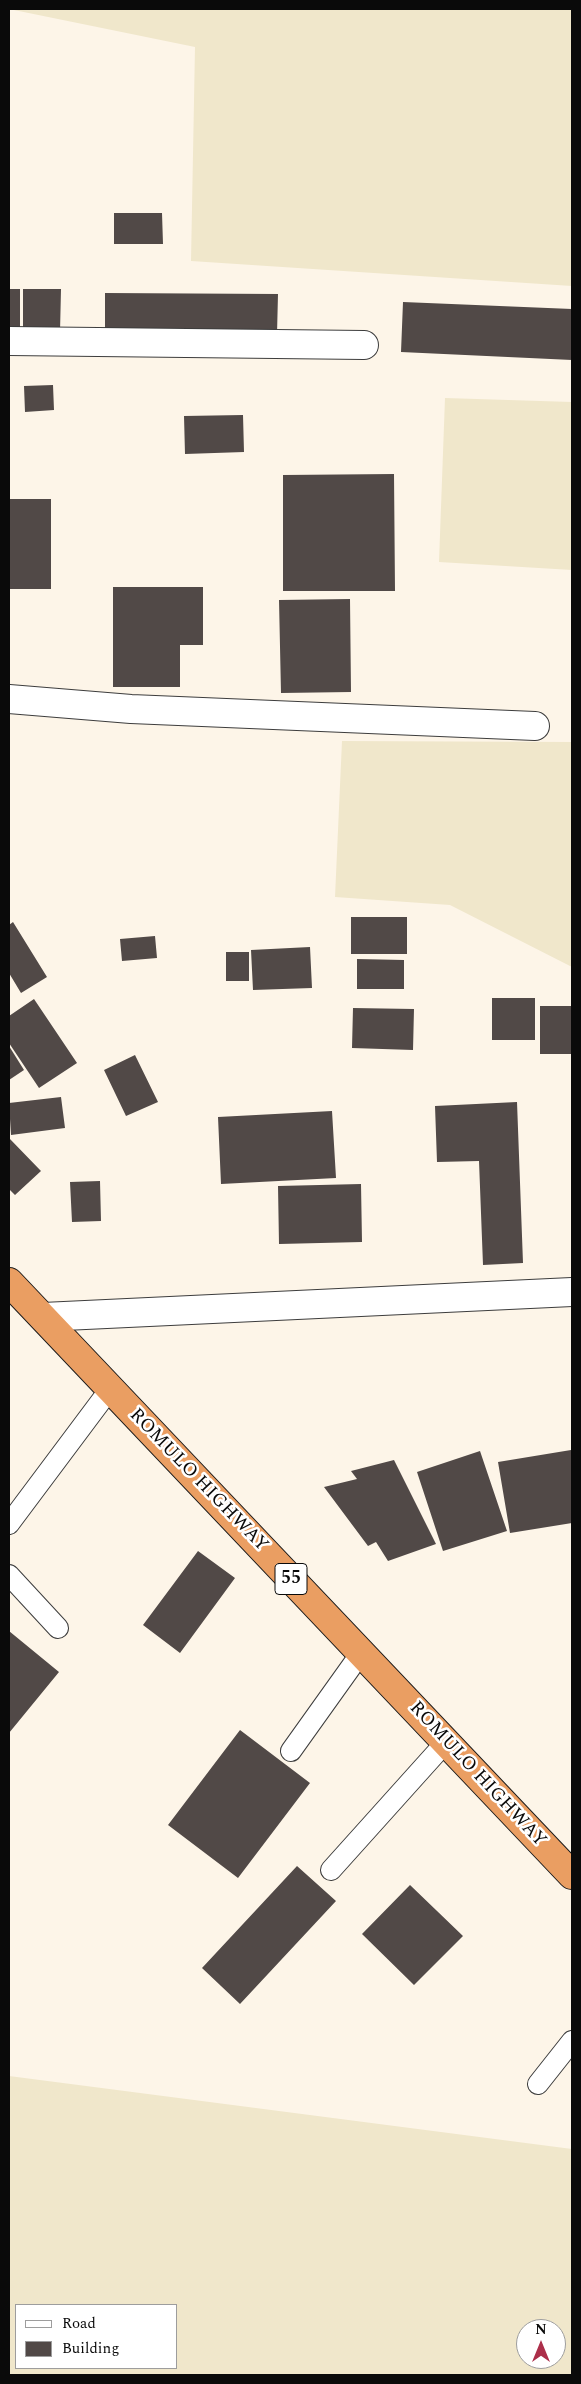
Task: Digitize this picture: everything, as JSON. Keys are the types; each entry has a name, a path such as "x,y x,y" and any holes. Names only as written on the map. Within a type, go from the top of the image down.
{"highway":[{"name":"ROMULO HIGHWAY","path":"9,1282 572,1876"}],"street":[{"path":"9,341 364,345"},
{"path":"9,699 131,709 535,726"},
{"path":"43,1318 572,1292"}],"lane":[{"path":"9,1524 110,1389"},
{"path":"9,1575 58,1628"},
{"path":"291,1751 361,1653"},
{"path":"331,1870 446,1742"},
{"path":"538,2084 572,2042"}],"shaded area":[{"path":"9,9 572,9 572,286 191,261 195,47"},
{"path":"445,398 572,402 572,570 439,562"},
{"path":"342,741 572,742 572,967 450,905 335,897"},
{"path":"9,2076 572,2149 572,2375 9,2375"}],"building":[{"path":"114,213 162,213 163,244 114,244"},
{"path":"9,289 20,289 20,327 9,327"},
{"path":"23,289 61,289 60,332 23,332"},
{"path":"105,293 278,294 277,334 105,333"},
{"path":"403,302 572,309 572,360 401,352"},
{"path":"53,385 54,410 25,412 24,386"},
{"path":"243,415 244,452 185,454 184,416"},
{"path":"394,474 395,591 283,591 283,475"},
{"path":"9,499 51,499 51,589 9,589"},
{"path":"113,587 203,587 203,645 180,645 180,687 113,687"},
{"path":"350,599 351,692 281,693 279,600"},
{"path":"351,917 407,917 407,954 351,954"},
{"path":"13,922 47,977 21,993 9,973 9,925"},
{"path":"155,936 157,958 122,961 120,939"},
{"path":"310,947 312,988 253,990 251,950"},
{"path":"226,952 249,952 249,981 226,981"},
{"path":"357,959 404,960 404,989 357,989"},
{"path":"492,998 535,998 535,1040 492,1040"},
{"path":"34,999 77,1063 39,1088 9,1043 9,1016"},
{"path":"540,1006 572,1006 572,1054 540,1054"},
{"path":"353,1008 414,1009 413,1050 352,1048"},
{"path":"9,1046 24,1070 9,1080"},
{"path":"135,1055 158,1102 126,1116 104,1070"},
{"path":"61,1097 65,1128 11,1135 9,1103"},
{"path":"517,1102 523,1263 483,1265 479,1161 437,1162 435,1106"},
{"path":"332,1111 336,1178 221,1184 218,1117"},
{"path":"9,1138 41,1171 15,1195 9,1189"},
{"path":"100,1181 101,1221 72,1222 70,1182"},
{"path":"361,1184 362,1242 279,1244 278,1186"},
{"path":"571,1450 572,1523 510,1533 498,1462"},
{"path":"480,1451 507,1531 443,1551 417,1472"},
{"path":"394,1460 436,1544 388,1561 376,1542 368,1546 324,1487 357,1479 351,1471"},
{"path":"198,1551 235,1578 180,1653 143,1625"},
{"path":"9,1631 59,1672 9,1733"},
{"path":"240,1730 310,1783 238,1878 168,1825"},
{"path":"297,1866 336,1901 240,2004 202,1968"},
{"path":"410,1885 463,1936 414,1985 362,1934"}]}
